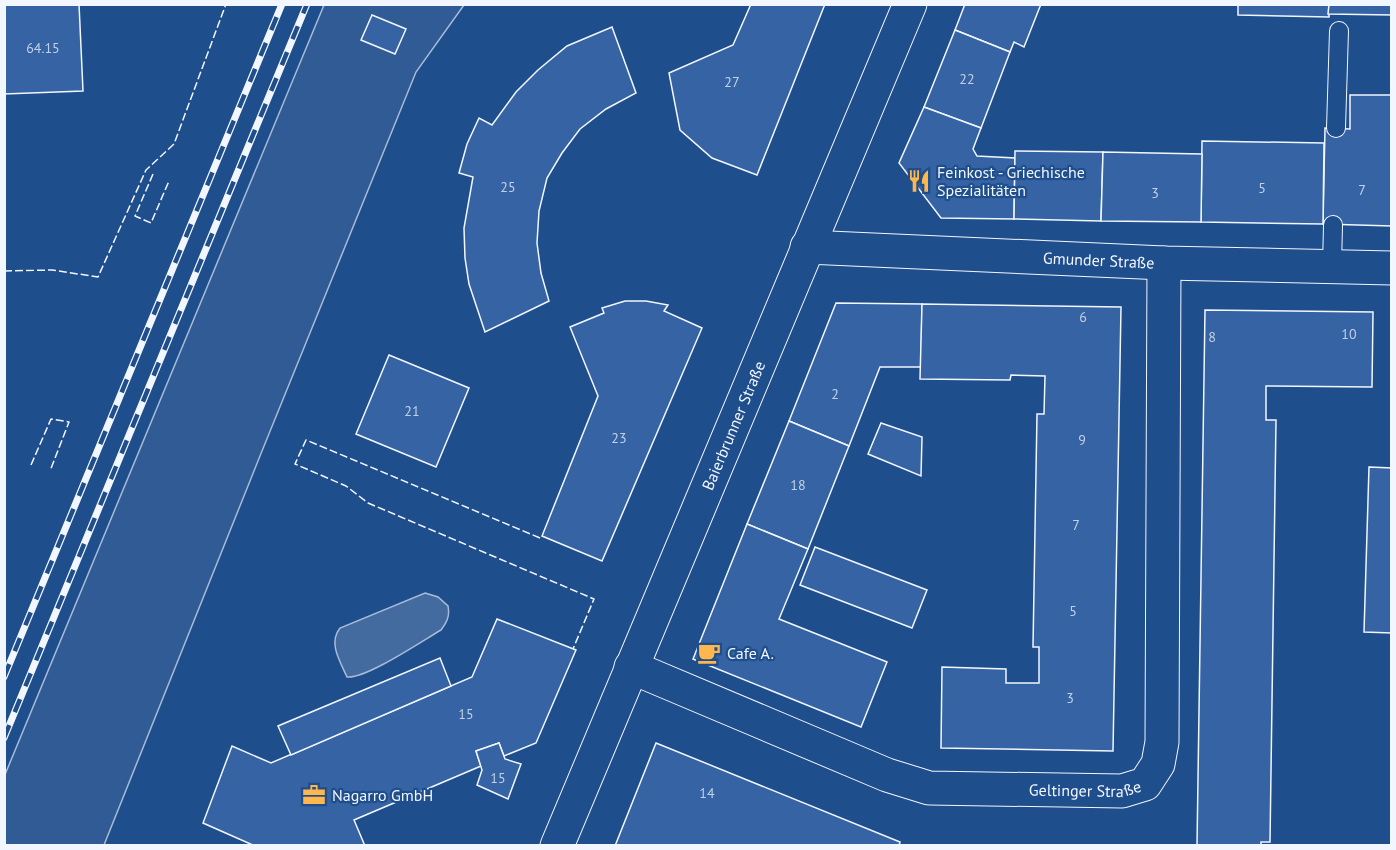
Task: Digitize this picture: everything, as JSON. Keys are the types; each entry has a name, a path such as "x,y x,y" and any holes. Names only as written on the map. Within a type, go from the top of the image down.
{"street":[{"name":"Baierbrunner Straße","path":"557,846 910,4"},
{"name":"Gmunder Straße","path":"807,247 1164,263 1392,268"},
{"name":"Geltinger Straße","path":"631,667 887,776 929,788 1122,790 1145,784 1158,764 1162,742 1164,263"}],"lane":[{"path":"1336,128 1339,31"},
{"path":"1332,266 1333,225"}],"shaded area":[{"path":"324,5 464,5 416,72 104,845 5,845 4,777"},
{"path":"425,593 438,597 448,606 448,619 441,630 380,666 356,676 347,677 335,646 340,628"}],"building":[{"path":"4,4 79,4 83,91 4,94"},
{"path":"751,4 825,4 757,175 712,158 680,130 669,73 733,45"},
{"path":"965,4 1041,4 1024,47 1014,42 1010,52 955,30"},
{"path":"1238,4 1329,4 1329,17 1238,15"},
{"path":"1329,4 1392,4 1392,15 1328,14"},
{"path":"372,15 406,29 395,54 361,40"},
{"path":"612,27 636,93 606,109 580,129 547,178 539,211 537,243 541,273 549,301 485,332 469,284 465,258 464,228 473,177 459,173 467,144 479,118 492,125 516,92 567,46"},
{"path":"955,30 1010,52 981,128 924,107"},
{"path":"1350,95 1392,95 1392,226 1323,224 1325,128 1350,129"},
{"path":"924,107 981,128 973,149 977,156 1015,158 1014,219 941,218 899,163"},
{"path":"1202,141 1324,143 1323,224 1201,222"},
{"path":"1015,151 1103,152 1101,221 1014,219"},
{"path":"1103,152 1202,154 1201,222 1101,221"},
{"path":"625,301 646,301 668,305 664,311 702,328 602,561 542,536 598,396 570,327 604,313 602,308"},
{"path":"836,303 922,304 921,367 880,367 849,446 789,421"},
{"path":"922,304 1121,307 1113,751 941,748 942,667 1006,669 1006,683 1039,683 1039,647 1033,647 1037,414 1044,414 1045,376 1011,375 1010,380 920,379"},
{"path":"1205,310 1373,312 1372,387 1266,386 1266,420 1276,420 1270,842 1261,842 1261,846 1197,846"},
{"path":"389,355 469,388 436,467 356,434"},
{"path":"789,421 849,446 808,549 747,524"},
{"path":"881,423 922,437 921,476 868,454"},
{"path":"1369,467 1392,468 1392,633 1364,632"},
{"path":"747,524 808,549 779,619 887,662 861,727 693,659"},
{"path":"815,547 927,590 912,628 800,585"},
{"path":"497,619 576,650 536,743 504,756 499,743 476,751 481,766 354,820 365,846 255,846 203,823 232,746 271,763 472,677"},
{"path":"440,658 451,686 291,755 278,726"},
{"path":"499,743 505,759 521,764 508,799 477,785 482,770 476,751"},
{"path":"656,743 900,842 899,846 615,846"}],"railway":[{"path":"4,677 282,4"},
{"path":"4,738 307,4"}],"fence":[{"path":"4,271 52,270 98,277 146,170 174,144 226,4"},
{"path":"153,174 135,216 151,223 169,181"},
{"path":"31,465 51,419 69,422 50,471"},
{"path":"540,538 306,440 295,464 346,486 368,503 594,599 573,649"}],"place":[{"name":"Feinkost - Griechische Spezialitäten","path":"919,181"},
{"name":"Cafe A.","path":"709,653"},
{"name":"Nagarro GmbH","path":"314,795"}]}
